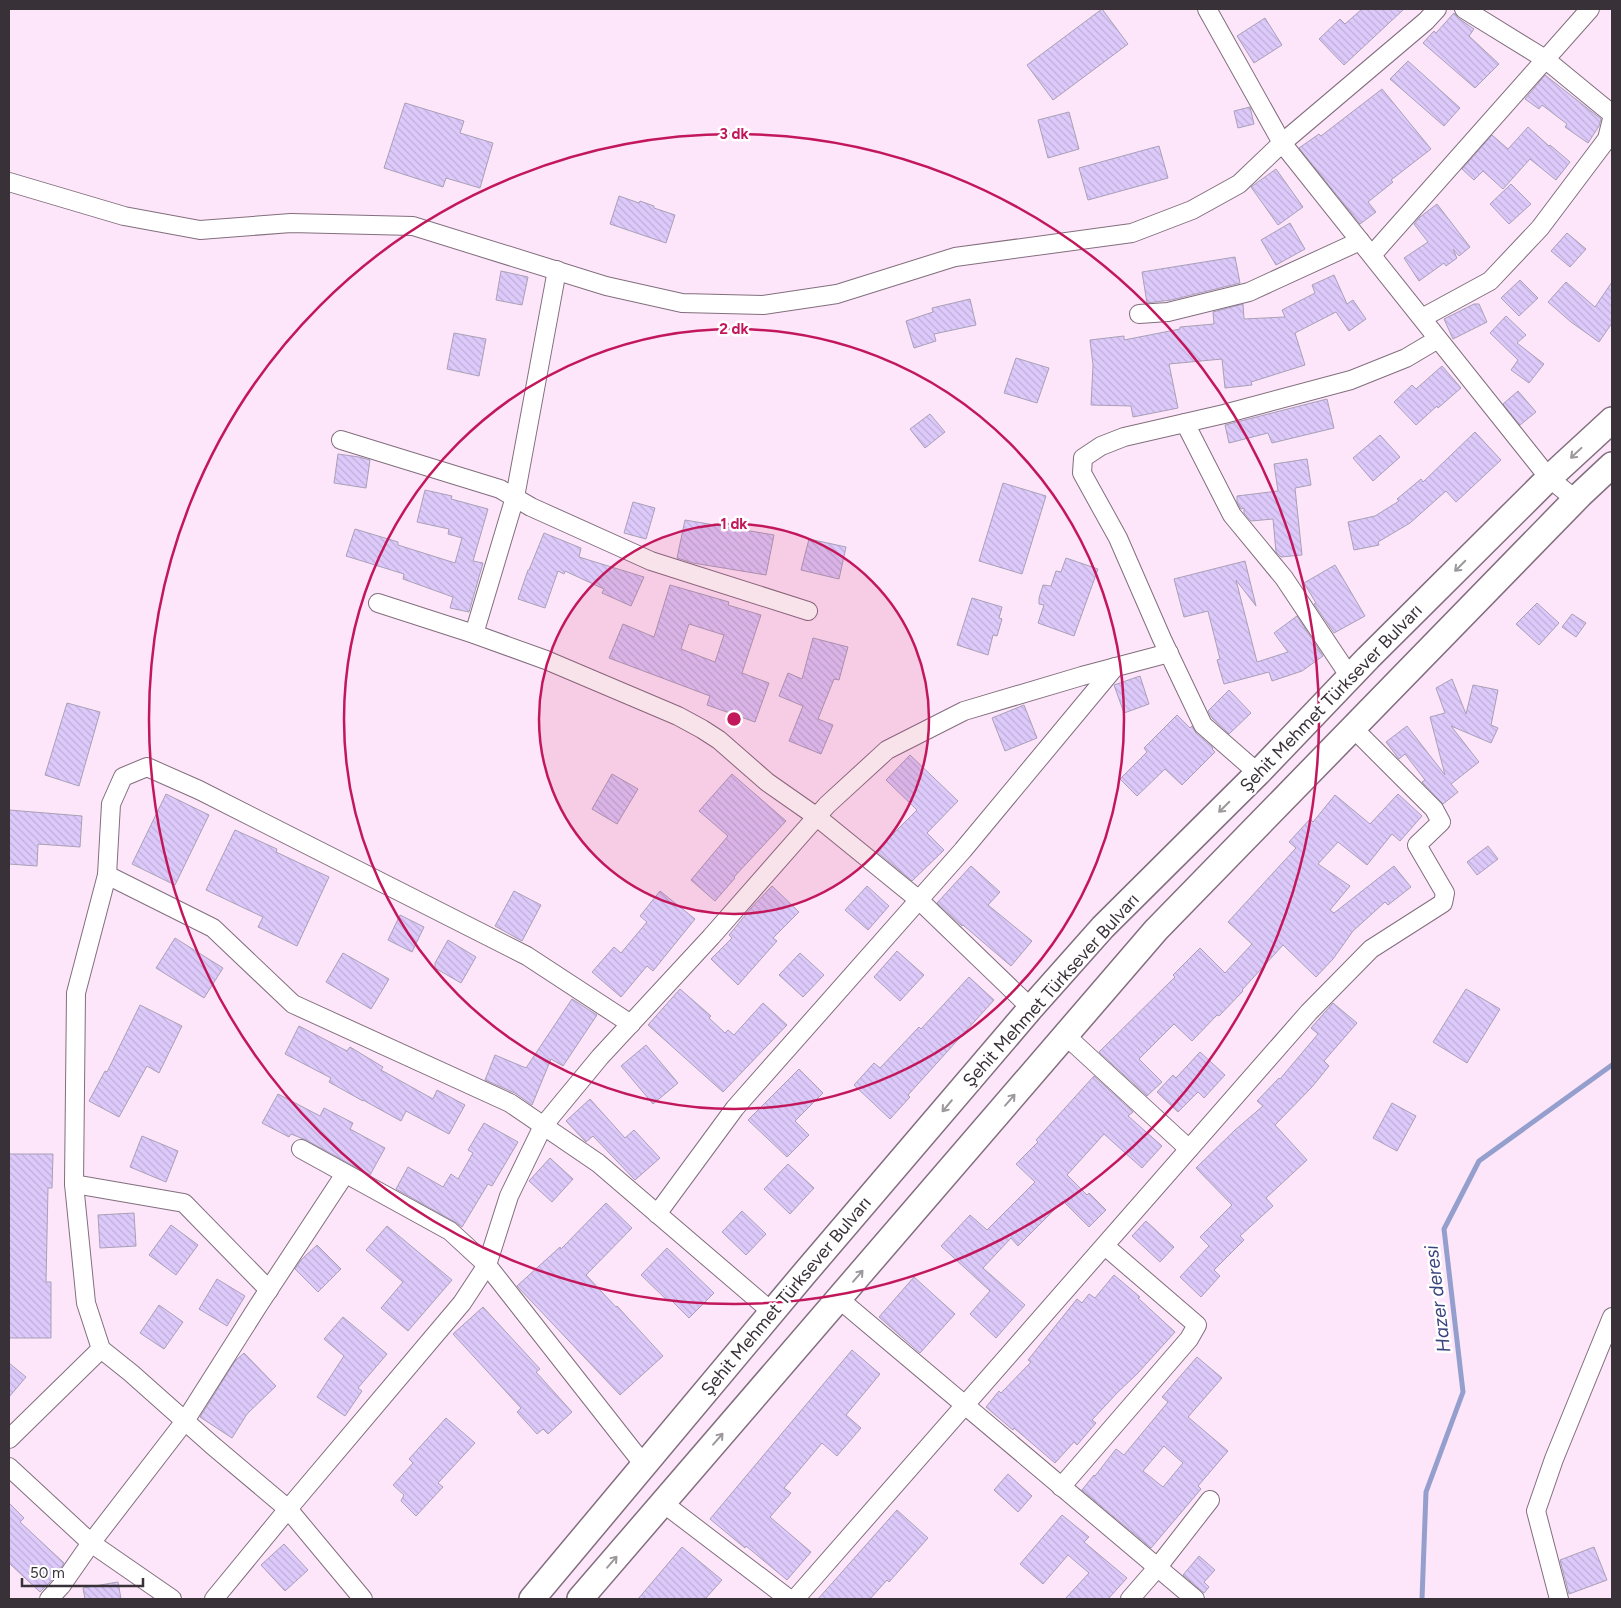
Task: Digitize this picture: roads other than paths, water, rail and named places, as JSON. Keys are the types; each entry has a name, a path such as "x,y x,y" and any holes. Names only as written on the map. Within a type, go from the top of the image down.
{"highway":[{"name":"Şehit Mehmet Türksever Bulvarı","path":"532,1599 772,1312 1031,1008 1103,927 1549,478 1612,420"},
{"name":"Şehit Mehmet Türksever Bulvarı","path":"580,1599 1156,930 1612,465"},
{"path":"549,1578 570,1599"}],"street":[{"path":"9,182 124,216 200,230 291,223 413,226 606,286 682,303 763,305 837,294 955,257 1132,234 1192,210 1239,184 1282,143 1437,9"},
{"path":"1464,9 1545,60 1612,114"},
{"path":"1372,255 1590,9"},
{"path":"1211,11 1282,143 1549,478 1576,500"},
{"path":"1422,318 1490,281 1540,228 1607,139 1612,119"},
{"path":"1139,314 1168,312 1249,292 1360,241"},
{"path":"474,634 515,497 557,270"},
{"path":"1258,773 1203,725 1118,538 1082,473 1083,458 1101,446 1124,437 1224,414 1351,380 1406,358 1438,339"},
{"path":"1186,423 1232,515 1284,578 1350,677"},
{"path":"341,440 500,490 531,507 651,561 808,611"},
{"path":"378,603 546,660 678,716 702,729 719,740 767,782 817,817 919,900 1031,1008"},
{"path":"214,1599 462,1303 487,1265 510,1196 543,1126 600,1058 711,937 827,805 887,750 964,711 1169,653"},
{"path":"657,1214 735,1108 963,850 1115,667"},
{"path":"795,1599 1310,1012 1371,950 1443,903 1445,894 1417,845 1441,822 1434,810 1352,728"},
{"path":"364,1599 288,1509 101,1349 86,1303 74,1184 76,993 107,875 111,804 123,777 147,767 199,790 527,956 631,1024"},
{"path":"107,875 213,928 293,1004 510,1103 598,1163 772,1312"},
{"path":"1065,1035 1189,1149"},
{"path":"301,1149 450,1231 487,1265 644,1465"},
{"path":"48,1599 61,1586 185,1421 345,1174"},
{"path":"74,1184 184,1203 269,1290"},
{"path":"1061,1488 1189,1339 1197,1325 1105,1246"},
{"path":"839,1299 1195,1599"},
{"path":"1558,1599 1536,1511 1554,1459 1612,1317"},
{"path":"9,1439 101,1349"},
{"path":"9,1467 92,1543 172,1599"},
{"path":"1130,1599 1157,1568 1210,1500"},
{"path":"663,1503 789,1599"}],"waterway":[{"name":"Hazer deresi","path":"1422,1599 1426,1492 1463,1392 1444,1229 1479,1161 1612,1065"}]}
